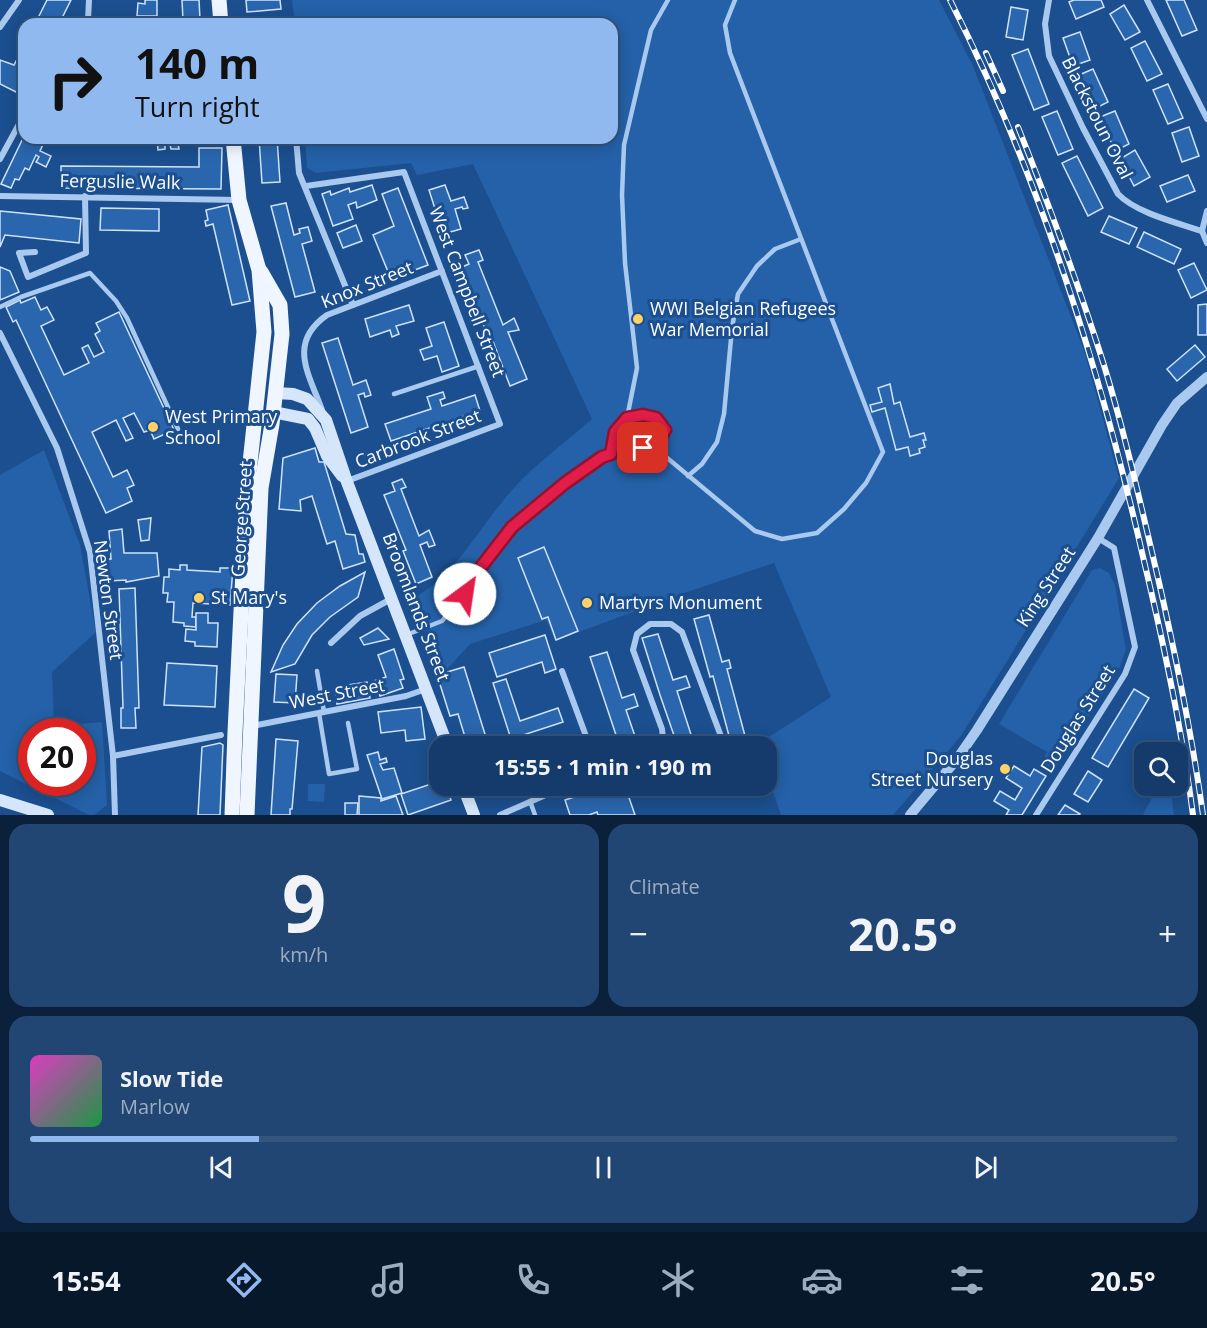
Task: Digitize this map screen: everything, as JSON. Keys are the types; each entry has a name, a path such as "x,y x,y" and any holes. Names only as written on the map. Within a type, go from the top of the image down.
{"main road":[{"path":"219,0 221,18"},
{"path":"234,144 239,200 259,270"},
{"name":"George Street","path":"247,815 261,488 276,393 282,334 280,306 259,270"},
{"name":"George Street","path":"232,815 247,491 263,343 259,270"},
{"path":"256,411 276,393"},
{"name":"Broomlands Street","path":"276,393 293,394 307,399 326,420 347,482 444,736"},
{"path":"256,411 273,412"},
{"name":"Broomlands Street","path":"273,412 308,419 315,428 327,456 347,482"},
{"path":"467,796 474,815"},
{"path":"0,800 48,815"}],"street":[{"path":"0,27 19,0"},
{"path":"88,18 89,0"},
{"name":"Blackstoun Oval","path":"1049,0 1045,24 1049,56 1118,194 1136,207 1202,231"},
{"path":"1147,0 1207,118"},
{"path":"0,159 18,126"},
{"path":"297,144 299,173 353,305"},
{"name":"West Campbell Street","path":"306,186 404,172 500,424"},
{"name":"Ferguslie Walk","path":"0,196 239,200"},
{"path":"35,252 19,253 28,277 86,253 85,196"},
{"path":"1207,211 1202,231 1207,243"},
{"name":"Knox Street","path":"308,334 312,327 327,315 442,271"},
{"name":"Newton Street","path":"0,333 57,448 90,552 113,756 115,815"},
{"name":"Broomlands Street","path":"308,334 303,351 304,359 326,420"},
{"name":"King Street","path":"910,815 964,750 1098,538 1162,425 1177,403 1207,377"},
{"name":"Carbrook Street","path":"347,482 500,424"},
{"name":"Douglas Street","path":"1036,815 1125,674 1135,647 1114,548 1098,538"},
{"path":"331,643 360,616 392,598"},
{"path":"663,736 633,650 637,634 650,624 671,624 682,632 721,736"},
{"path":"562,670 586,736"},
{"name":"West Street","path":"252,726 406,696 426,688"},
{"path":"113,756 221,735"},
{"path":"500,815 542,796"}],"lane":[{"path":"611,454 615,432 627,418 637,368 625,263 622,195 624,145 651,30 668,0"},
{"path":"654,447 755,531 782,538 816,533 843,509 866,483 882,452 730,53 725,25 735,0"},
{"path":"688,476 702,464 717,442 724,414 732,328 738,294 757,266 775,249 801,239"},
{"path":"0,307 21,297 90,273 116,301 127,318 178,429"},
{"path":"394,394 479,366"},
{"path":"406,635 442,621 465,594 481,567 512,527 565,483 602,457 654,447 665,430 656,418 643,415 627,418"},
{"path":"316,671 329,774 357,769 348,723"},
{"path":"530,801 535,815"}],"shaded area":[{"path":"292,0 939,0 973,66 1084,350 1119,478 961,736 893,815 781,815 775,796 777,796 777,736 770,736 831,697 774,563 681,594 555,641 546,620 470,644 441,676 415,597 430,587 456,562 501,503 522,480 592,419 473,164 417,175 411,163 316,173 307,168 305,144 618,144 618,18 294,18"},
{"path":"44,450 80,545 96,632 52,672 54,718 18,718 18,780 0,771 0,475"},
{"path":"1100,568 1109,573 1115,585 1126,650 1120,666 1052,774 1039,767 1047,752 999,724 1092,570"},
{"path":"96,722 102,722 107,805 94,815 89,815 51,796 96,796"},
{"path":"308,784 325,784 324,802 308,801"},
{"path":"1153,796 1171,796 1174,815 1143,815"}],"building":[{"path":"47,0 71,0 62,18 38,18"},
{"path":"145,0 157,0 157,16 137,16 138,3 145,4"},
{"path":"182,0 199,0 200,18 183,18"},
{"path":"246,0 280,0 281,9 247,12"},
{"path":"1101,0 1104,7 1076,19 1069,2"},
{"path":"1166,0 1184,0 1197,30 1182,36"},
{"path":"1124,5 1140,32 1125,40 1110,14"},
{"path":"1011,7 1028,10 1023,40 1006,37"},
{"path":"1080,32 1090,60 1073,66 1063,38"},
{"path":"1145,41 1162,74 1147,81 1131,48"},
{"path":"1028,49 1049,104 1034,110 1012,55"},
{"path":"18,57 18,93 0,84 0,60 14,65"},
{"path":"1093,69 1108,102 1094,109 1079,75"},
{"path":"1168,84 1183,118 1168,124 1153,90"},
{"path":"1057,111 1073,149 1058,155 1042,117"},
{"path":"1115,111 1129,144 1115,151 1100,117"},
{"path":"1189,127 1199,156 1182,162 1172,133"},
{"path":"20,144 43,144 40,151 51,156 46,167 36,162 39,157 36,155 29,170 25,168 19,180 15,179 11,188 1,184"},
{"path":"158,144 178,144 179,149 171,149 170,145 165,145 165,149 158,150"},
{"path":"259,144 277,144 280,182 262,183"},
{"path":"199,148 222,148 221,189 61,188 61,166 199,167"},
{"path":"1135,150 1150,177 1134,186 1120,159"},
{"path":"1077,156 1103,208 1088,216 1062,163"},
{"path":"1188,175 1195,191 1167,202 1160,186"},
{"path":"372,185 377,200 357,208 356,202 348,205 353,219 333,226 322,194 330,191 331,195 349,188 350,192"},
{"path":"445,185 451,201 464,197 468,208 455,209 461,229 443,234 429,190"},
{"path":"398,188 428,265 391,279 373,235 394,226 382,194"},
{"path":"286,203 294,235 300,233 299,229 308,227 312,241 302,244 315,292 295,297 271,206"},
{"path":"228,205 250,301 232,305 213,224 206,226 205,221 208,220 206,210"},
{"path":"101,208 159,209 159,231 100,230"},
{"path":"0,211 81,219 79,243 5,235 0,247"},
{"path":"1109,216 1137,228 1129,244 1101,232"},
{"path":"356,225 362,241 343,248 337,233"},
{"path":"1144,232 1181,249 1174,264 1137,247"},
{"path":"479,250 483,260 478,262 503,325 514,318 519,330 508,332 527,379 510,386 489,331 486,332 462,267 469,264 465,255"},
{"path":"1194,263 1207,290 1191,298 1178,270"},
{"path":"0,267 10,271 19,292 0,300"},
{"path":"35,297 41,310 47,307 54,320 41,326 64,375 89,363 82,348 88,345 94,357 104,352 95,334 100,331 96,323 119,312 174,430 154,439 150,430 144,432 134,413 123,418 133,438 126,441 116,420 92,432 113,477 127,470 134,485 127,488 132,501 106,513 16,320 13,322 6,307 20,300 21,303"},
{"path":"1207,304 1207,335 1198,335 1198,305"},
{"path":"409,305 414,321 396,326 399,334 392,337 390,330 370,337 365,319"},
{"path":"444,322 459,366 442,372 437,356 424,360 420,350 432,346 426,328"},
{"path":"338,338 353,385 366,380 371,395 365,397 364,393 358,395 368,427 351,433 322,343"},
{"path":"1195,345 1205,357 1177,381 1167,369"},
{"path":"890,384 894,404 900,402 910,437 924,433 925,447 919,449 920,453 910,456 908,447 896,450 885,408 872,412 870,405 882,402 878,388"},
{"path":"443,392 445,398 440,400 442,406 475,395 480,411 391,441 385,424 431,409 427,397"},
{"path":"315,448 319,462 324,462 346,534 355,535 359,554 363,554 365,562 343,569 335,541 327,544 312,496 300,500 301,511 279,509 283,458"},
{"path":"402,479 406,487 401,489 419,536 429,530 435,545 429,547 427,542 420,545 432,577 416,584 403,551 406,550 384,495 395,491 392,483"},
{"path":"151,518 149,540 141,541 138,520"},
{"path":"122,529 124,553 157,553 159,576 126,582 126,580 108,581 106,559 111,559 109,531"},
{"path":"544,547 578,631 556,640 548,617 542,619 518,558"},
{"name":"St Mary's","path":"180,565 187,565 187,570 220,572 220,568 233,568 230,605 193,603 192,617 196,617 196,627 173,622 174,602 167,602 168,593 163,593 164,577 169,577 169,569 180,570"},
{"path":"365,572 358,597 330,617 312,635 295,664 271,672 283,645 297,624 317,603 340,586"},
{"path":"135,588 139,708 135,708 136,728 121,728 121,708 123,708 119,589"},
{"path":"196,613 208,613 208,623 218,623 217,647 195,646 195,642 185,641 186,629 196,630"},
{"path":"709,615 722,662 729,660 731,668 727,669 745,736 729,736 713,676 710,677 694,619"},
{"path":"378,628 389,639 364,645 360,638"},
{"path":"658,634 673,680 686,676 690,687 677,691 691,736 674,736 642,638"},
{"path":"545,635 556,669 545,673 542,662 497,677 489,653"},
{"path":"394,649 404,679 400,680 403,688 380,696 374,681 386,677 378,655"},
{"path":"607,652 622,698 634,694 638,706 626,710 635,736 616,736 590,657"},
{"path":"167,663 217,666 215,707 164,705"},
{"path":"464,667 486,736 465,736 458,714 450,716 437,675"},
{"path":"276,674 297,675 295,703 274,702"},
{"path":"506,679 520,721 558,708 563,722 520,736 510,736 493,683"},
{"path":"367,682 370,698 337,704 335,687"},
{"path":"1134,689 1149,698 1108,767 1092,758"},
{"path":"421,707 425,739 406,741 405,730 381,733 378,712"},
{"path":"276,739 298,741 290,815 271,815"},
{"path":"220,743 223,745 220,815 198,815 202,747"},
{"path":"378,752 380,760 386,758 387,762 380,764 383,770 394,768 402,793 382,799 367,755"},
{"path":"1014,766 1030,776 1034,769 1046,776 1022,815 1006,815 1009,810 994,801 1000,791 1015,800 1022,788 1006,778"},
{"path":"1088,771 1102,780 1088,802 1074,794"},
{"path":"429,785 429,796 450,796 451,800 408,815 401,794"},
{"path":"359,796 381,798 381,801 396,796 403,815 359,815"},
{"path":"578,796 628,796 635,815 598,815 597,812 589,815 570,815 565,800"},
{"path":"345,803 358,803 357,815 345,815"},
{"path":"1065,805 1080,814 1058,815"}],"railway":[{"path":"950,0 1012,135 1039,204 1087,345 1127,489 1159,624 1178,719 1193,815"},
{"path":"986,53 1003,91"},
{"path":"1018,127 1073,273 1103,362 1118,416 1171,637 1189,726 1203,815"}],"place":[{"name":"WWI Belgian Refugees War Memorial","path":"638,319"},
{"name":"West Primary School","path":"153,427"},
{"name":"St Mary's","path":"199,598"},
{"name":"Martyrs Monument","path":"587,603"},
{"name":"Douglas Street Nursery","path":"1005,769"}],"route":[{"path":"465,594 481,567 512,527 565,483 602,457 611,454 615,432 627,418 643,415 656,418 665,430 654,447 643,448"}]}
